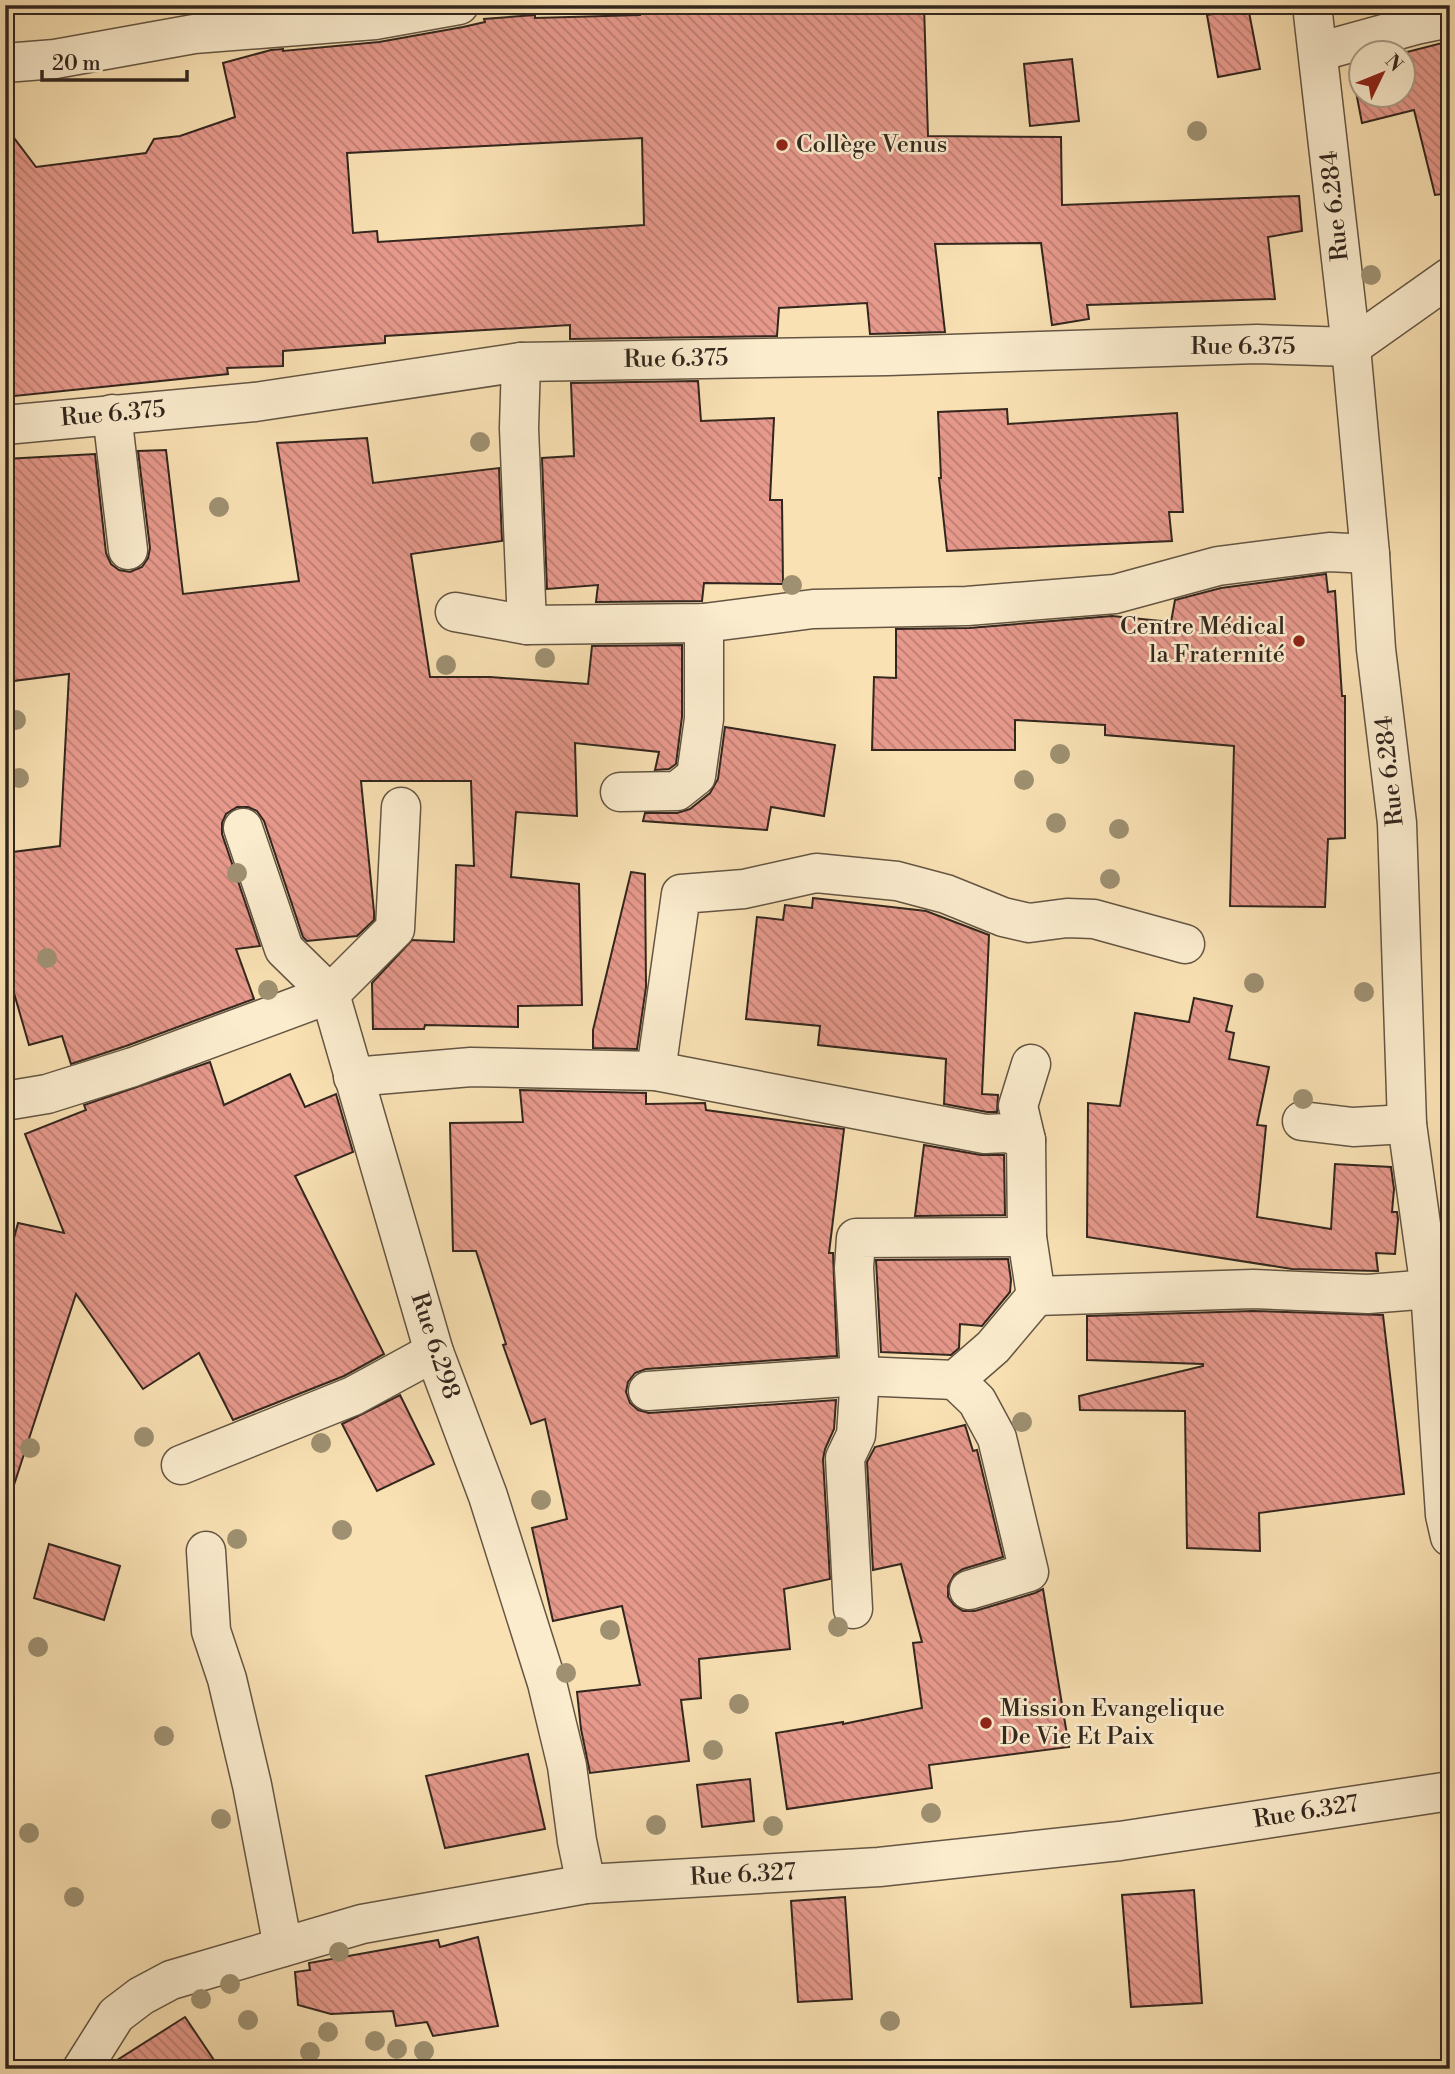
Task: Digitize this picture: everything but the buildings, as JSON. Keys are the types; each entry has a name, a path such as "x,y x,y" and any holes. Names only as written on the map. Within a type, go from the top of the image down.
{"street":[{"path":"5,63 55,59 188,20 375,20 460,5"},
{"name":"Rue 6.284","path":"1312,5 1350,347 1370,554 1376,649 1397,823 1407,1124 1440,1283 1445,1515 1450,1537"},
{"path":"1318,52 1416,24 1450,18"},
{"path":"1350,347 1450,277"},
{"name":"Rue 6.375","path":"5,425 255,402 521,362 888,356 1257,344 1350,347"},
{"path":"521,362 519,428 527,625"},
{"path":"112,414 128,550"},
{"path":"455,612 527,625 704,623 813,609 967,606 1115,594 1218,566 1329,552 1370,554"},
{"path":"620,792 677,791 696,776 704,719 704,623"},
{"path":"5,1101 47,1094 133,1067 330,994 395,929 401,807"},
{"path":"243,828 284,949 330,994"},
{"path":"656,1071 681,894 744,889 816,873 829,874 897,881 946,894 1003,917 1029,923 1067,918 1094,919 1185,944"},
{"name":"Rue 6.298","path":"330,994 435,1353 488,1496 547,1684 567,1766 586,1884"},
{"path":"1031,1064 1018,1106 1026,1140 1027,1237 1036,1296"},
{"path":"353,1077 471,1067 656,1071 985,1133 1008,1133 1026,1140"},
{"path":"1302,1121 1353,1127 1407,1124"},
{"path":"853,1609 845,1458 856,1435 860,1376 854,1268 856,1238 1027,1237"},
{"path":"955,1380 993,1347 1036,1296 1253,1289 1368,1294 1440,1283"},
{"path":"181,1465 352,1396 435,1353"},
{"path":"648,1391 860,1376 955,1380 977,1401 997,1438 1029,1572 969,1590"},
{"path":"206,1551 211,1631 227,1679 252,1784 283,1947"},
{"name":"Rue 6.327","path":"82,2069 116,2015 141,1996 171,1980 362,1924 586,1884 879,1867 1120,1841 1450,1791"}],"place":[{"name":"Collège Venus","path":"782,145"},
{"name":"Centre Médical la Fraternité","path":"1299,641"},
{"name":"Mission Evangelique De Vie Et Paix","path":"986,1723"}]}
